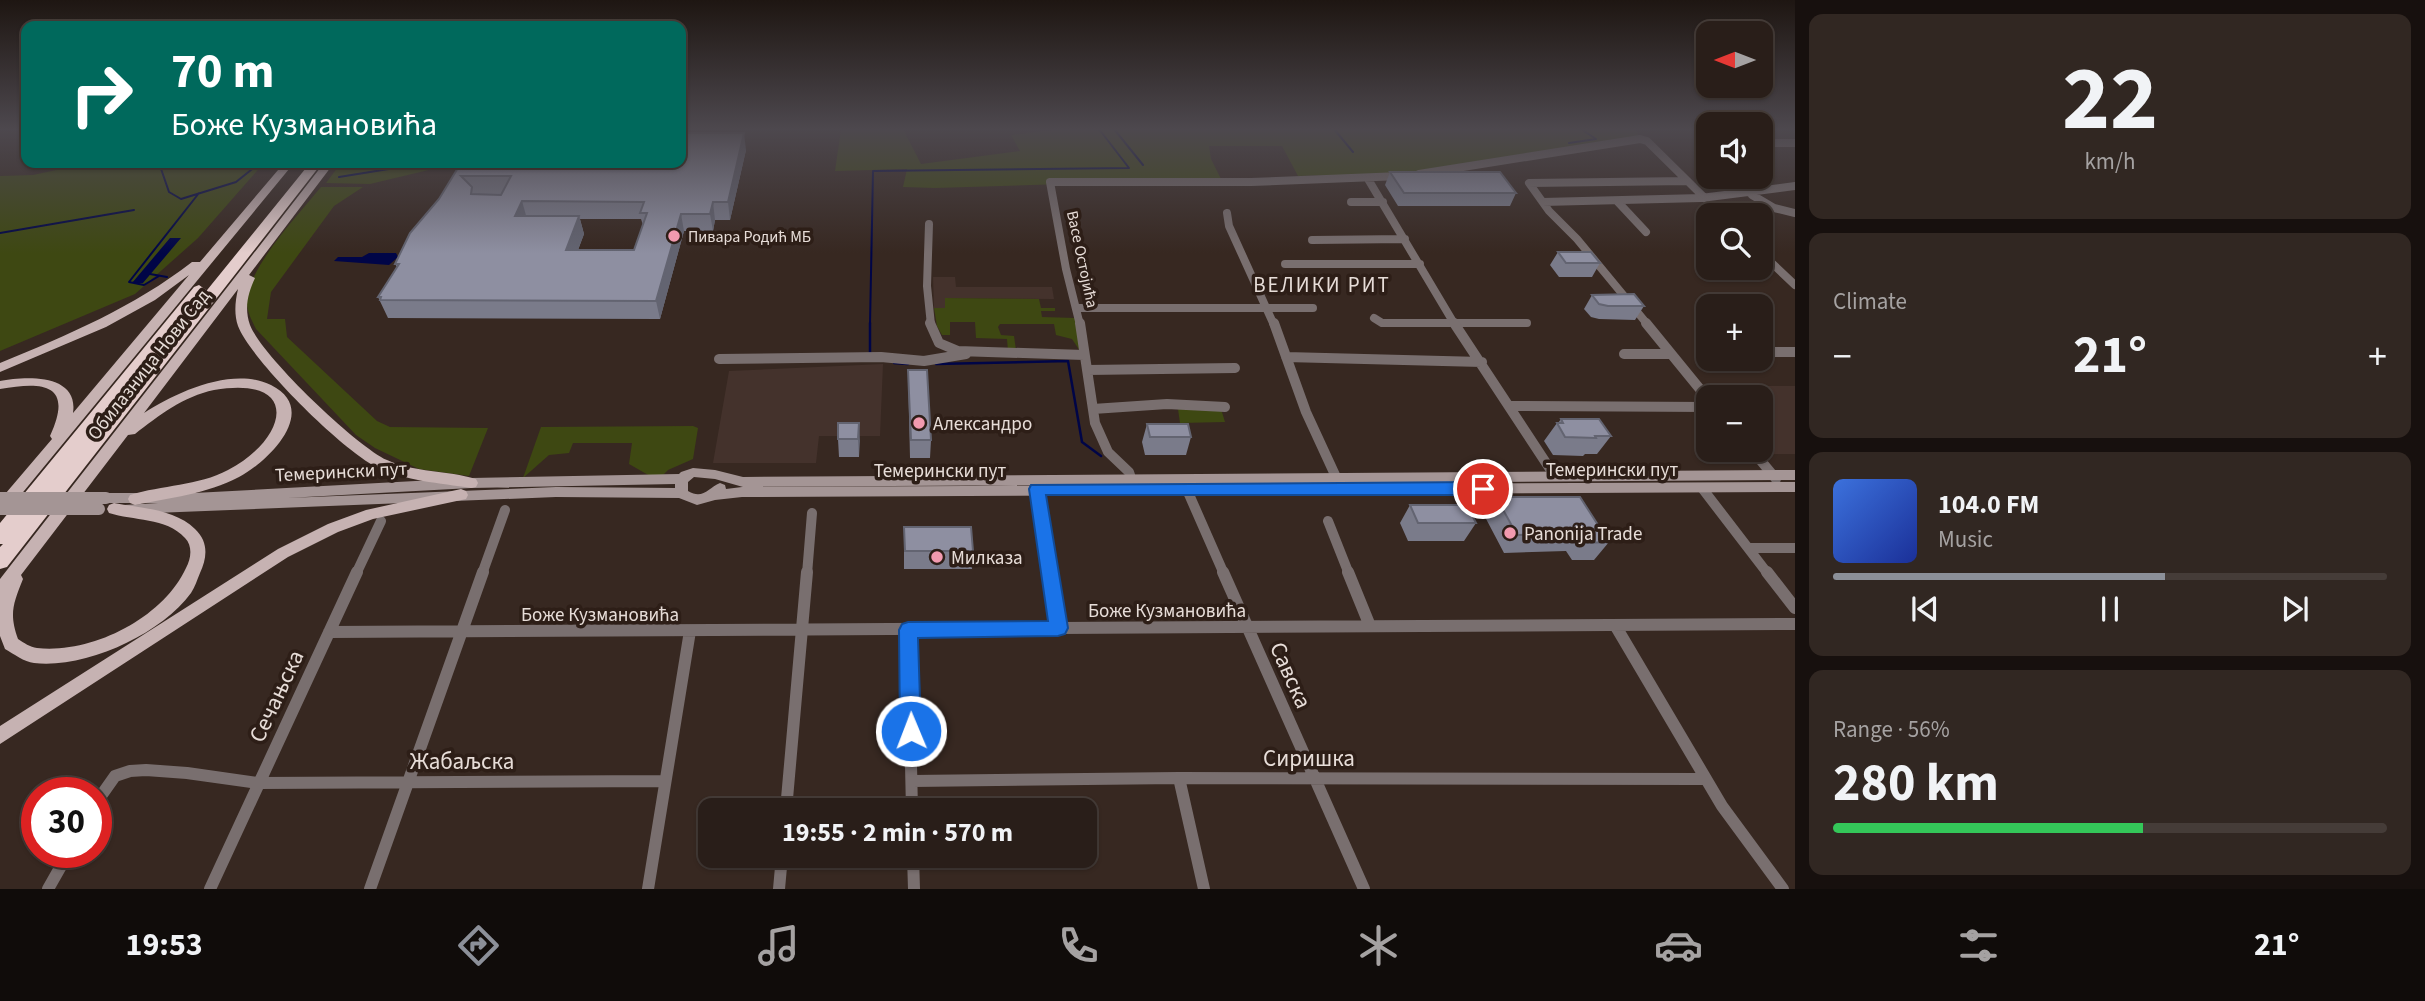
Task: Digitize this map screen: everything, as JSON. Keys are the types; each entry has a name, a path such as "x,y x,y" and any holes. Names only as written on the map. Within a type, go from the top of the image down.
{"highway":[{"path":"0,537 297,170"},
{"path":"0,561 310,170"}],"main road":[{"name":"Обилазница Нови Сад","path":"0,510 283,170"},
{"name":"Обилазница Нови Сад","path":"0,591 323,170"},
{"path":"0,368 121,315 166,288 225,239"},
{"path":"263,250 244,288 240,303 243,322 253,341 363,454 405,472 466,489"},
{"path":"0,385 43,383 62,394 67,409 51,450"},
{"path":"110,448 167,404 208,388 228,384 252,385 272,391 283,401 286,414 282,432 272,446 250,464 212,483 135,499"},
{"path":"700,471 719,477 721,486 715,495 697,500 682,486 700,471"},
{"name":"Темерински пут","path":"715,495 742,492 1037,489 1336,477 1795,475"},
{"name":"Темерински пут","path":"719,477 743,482 1131,478 1185,484 1789,487"},
{"name":"Темерински пут","path":"0,498 106,505 135,499 466,489 682,486"},
{"path":"0,736 283,553 332,528 371,514 466,489"},
{"name":"Темерински пут","path":"0,510 106,505 327,503 466,489"},
{"path":"23,562 9,592 3,618 8,639 22,650 48,656 77,654 104,646 138,630 166,609 185,589 196,567 198,547 192,534 174,523 106,505"}],"street":[{"path":"1442,170 1368,179 1454,323 1555,475"},
{"path":"1676,170 1709,203"},
{"name":"Васе Остојића","path":"1131,478 1129,472 1103,444 1093,409 1077,308 1049,182 1251,181 1332,177 1368,179"},
{"path":"1687,181 1532,182 1530,186 1696,385"},
{"path":"1543,201 1705,199 1752,195 1795,186"},
{"path":"1752,195 1774,208 1795,213"},
{"path":"1617,201 1646,232"},
{"path":"1351,202 1383,202"},
{"path":"1227,213 1229,226 1268,308 1306,412 1336,477"},
{"path":"929,223 928,294 932,329 939,343 957,352 969,353 1084,355"},
{"path":"1312,240 1405,239"},
{"path":"1285,264 1420,264"},
{"path":"1773,264 1795,285"},
{"path":"1077,308 1313,308"},
{"path":"1374,318 1382,323 1527,323"},
{"path":"1773,352 1795,352"},
{"path":"719,359 876,357 916,361 969,353"},
{"path":"1624,354 1671,354"},
{"path":"1286,357 1482,362"},
{"path":"1087,370 1235,368"},
{"path":"1093,409 1167,404 1226,407"},
{"path":"1509,406 1696,407"},
{"path":"1762,462 1789,487"},
{"name":"Савска","path":"1185,484 1364,889"},
{"path":"1702,488 1795,608"},
{"path":"1037,489 1058,628"},
{"path":"370,889 464,632 505,510"},
{"path":"787,798 812,513"},
{"name":"Сечањска","path":"210,889 381,521"},
{"path":"1328,521 1370,625"},
{"path":"1749,548 1795,548"},
{"name":"Боже Кузмановића","path":"329,632 1795,624"},
{"path":"1615,625 1705,779 1739,831 1783,889"},
{"path":"908,630 912,798"},
{"path":"648,889 690,631"},
{"name":"Жабаљска","path":"112,780 129,770 216,775 258,783 665,781"},
{"path":"1179,778 1204,889"},
{"name":"Сиришка","path":"912,781 1179,778 1705,779"},
{"path":"48,889 60,868"},
{"path":"779,889 781,868"},
{"path":"913,868 914,889"}],"shaded area":[{"path":"170,238 181,238 143,283 132,283"},
{"path":"369,253 396,253 398,257 389,265 334,261 338,257 362,257"},
{"path":"933,277 955,277 956,287 1052,287 1054,299 945,298 945,308 934,308"},
{"path":"883,364 880,436 819,436 816,463 713,463 729,371"},
{"path":"1773,386 1795,386 1795,454 1773,454"}],"green space":[{"path":"54,170 257,170 198,238 135,294 0,351 0,176 33,175"},
{"path":"335,170 427,170 370,184 326,183"},
{"path":"907,170 1217,170 1221,179 935,188 903,187"},
{"path":"1295,170 1425,170 1364,176 1298,176"},
{"path":"321,187 363,187 334,206 271,292 267,319 285,319 287,337 377,421 390,427 488,428 469,476 419,469 375,448 356,435 256,329 247,307 248,292 253,279 280,237"},
{"path":"945,298 1039,299 1041,308 1055,308 1055,311 1041,311 1042,317 1075,318 1080,351 1072,339 1056,335 1054,324 1000,324 998,327 1001,335 1014,336 1016,350 1008,351 1007,339 976,338 975,322 950,322 950,335 942,335 937,326 934,308 945,308"},
{"path":"1178,409 1221,409 1225,422 1180,423"},
{"path":"541,427 698,428 693,459 668,470 660,478 650,476 629,464 632,443 573,443 569,453 549,455 523,478"}],"building":[{"path":"456,170 735,170 728,202 713,202 710,214 681,214 656,301 380,300 381,297 378,297 399,264 395,264 410,233 439,199","holes":["461,176 511,176 501,195 471,194 472,187","522,201 644,202 640,213 647,213 634,250 566,250 579,216 515,216"]},
{"path":"1390,172 1500,172 1516,193 1404,193"},
{"path":"1558,252 1591,252 1600,263 1566,263"},
{"path":"1634,294 1644,306 1608,306 1599,304 1592,295"},
{"name":"Александро","path":"908,370 927,370 931,440 911,440"},
{"path":"1561,419 1599,419 1611,436 1565,437 1557,423 1563,423"},
{"path":"838,423 859,423 858,439 838,439"},
{"path":"1147,424 1188,424 1191,437 1150,437"},
{"path":"1496,497 1580,497 1609,542 1586,543 1580,533 1517,535"},
{"path":"1410,505 1467,505 1476,523 1418,523"},
{"path":"904,527 971,527 973,551 905,551"}],"waterway":[{"path":"162,170 169,192 181,199 199,194"},
{"path":"199,194 236,182 250,170"},
{"path":"339,177 379,170"},
{"path":"870,325 873,171 917,170"},
{"path":"159,276 144,285 129,282 199,194"},
{"path":"0,233 134,210"},
{"path":"150,274 167,277"},
{"path":"870,325 870,353"},
{"path":"936,364 1068,361 1082,442 1101,456"},
{"path":"894,363 908,364"}],"place":[{"name":"Пивара Родић МБ","path":"674,236"},
{"name":"Александро","path":"919,423"},
{"name":"Panonija Trade","path":"1510,533"},
{"name":"Милказа","path":"937,557"}],"district":[{"name":"ВЕЛИКИ РИТ","path":"1322,285"}],"route":[{"path":"911,731 908,630 1058,628 1037,489 1483,489"}]}
